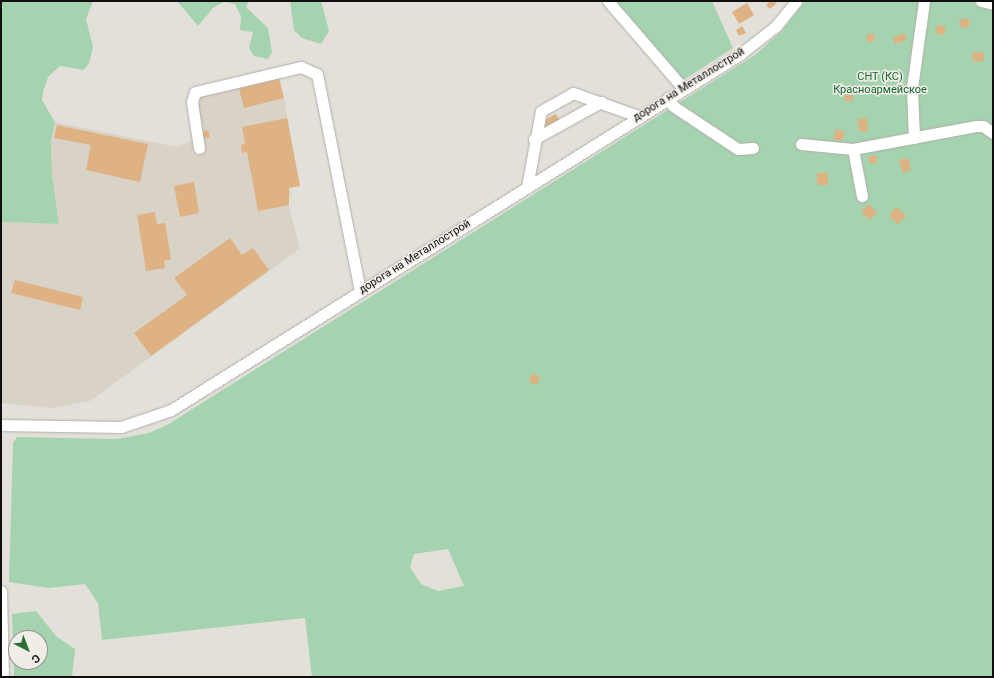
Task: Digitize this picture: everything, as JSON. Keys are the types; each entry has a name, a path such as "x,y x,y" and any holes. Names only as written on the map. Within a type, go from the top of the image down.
{"street":[{"path":"608,1 684,88"},
{"name":"дорога на Металлострой","path":"1,425 89,429 147,421 177,407 766,35 796,1"},
{"path":"914,138 912,88 924,1"},
{"path":"981,1 993,4"},
{"path":"199,148 192,102 194,92 301,67 317,74 360,291"},
{"path":"527,187 534,139 542,111 573,92 638,116"},
{"path":"668,98 673,106 738,149 753,148"},
{"path":"534,139 601,102"},
{"path":"801,144 853,149 976,126 983,126 993,133"},
{"path":"853,149 862,196"},
{"path":"1,591 3,677"}],"shaded area":[{"path":"280,78 300,186 289,188 292,196 287,198 300,249 90,401 51,408 1,403 1,222 59,224 52,175 51,141 55,122 177,147 194,140 196,97"}],"green space":[{"path":"1,1 93,1 86,19 93,47 89,63 84,70 60,66 48,77 43,92 42,100 55,122 51,141 52,175 59,224 1,222"},
{"path":"177,1 249,1 246,7 268,28 272,52 268,59 254,56 249,48 253,32 240,30 241,16 235,4 224,2 213,8 198,26"},
{"path":"290,1 321,1 329,31 321,44 302,38 294,30"},
{"path":"611,1 712,1 733,48 682,81"},
{"name":"СНТ (КС) Красноармейское","path":"805,1 969,1 993,8 993,677 312,677 305,618 102,640 98,603 85,584 49,588 9,582 13,443 17,437 116,439 149,433 167,425 755,55 782,31","holes":["448,549 464,586 438,591 421,584 410,567 414,554"]},
{"path":"36,611 57,637 75,649 72,677 14,677 14,670 48,670 48,630 13,630 12,614"}],"building":[{"path":"770,1 777,3 770,9 766,5"},
{"path":"747,3 754,15 739,24 732,12"},
{"path":"968,18 970,26 961,28 959,20"},
{"path":"937,25 946,27 944,35 935,33"},
{"path":"742,26 746,33 739,36 736,30"},
{"path":"873,33 875,40 868,43 866,35"},
{"path":"904,33 907,40 895,44 893,38"},
{"path":"983,52 984,61 973,62 972,53"},
{"path":"279,79 284,98 244,108 239,89"},
{"path":"844,95 853,95 853,101 845,101"},
{"path":"556,114 561,123 546,131 541,122"},
{"path":"287,118 300,186 289,188 289,205 258,211 247,152 242,153 241,145 245,144 242,127"},
{"path":"867,118 868,131 859,132 858,119"},
{"path":"57,125 148,144 140,182 86,170 91,145 54,138"},
{"path":"836,129 845,132 842,141 833,139"},
{"path":"208,130 210,137 200,140 198,133"},
{"path":"876,155 878,162 870,164 868,157"},
{"path":"908,158 911,170 903,173 899,160"},
{"path":"817,173 828,173 828,185 817,185"},
{"path":"194,182 199,213 180,217 174,186"},
{"path":"869,204 877,213 869,220 861,211"},
{"path":"896,207 906,216 898,224 889,216"},
{"path":"155,212 157,224 165,223 171,259 164,261 165,268 146,271 137,215"},
{"path":"230,238 242,255 253,248 269,270 151,356 134,333 187,295 174,278"},
{"path":"15,280 83,297 80,310 11,293"},
{"path":"532,373 540,377 537,385 529,382"}]}
